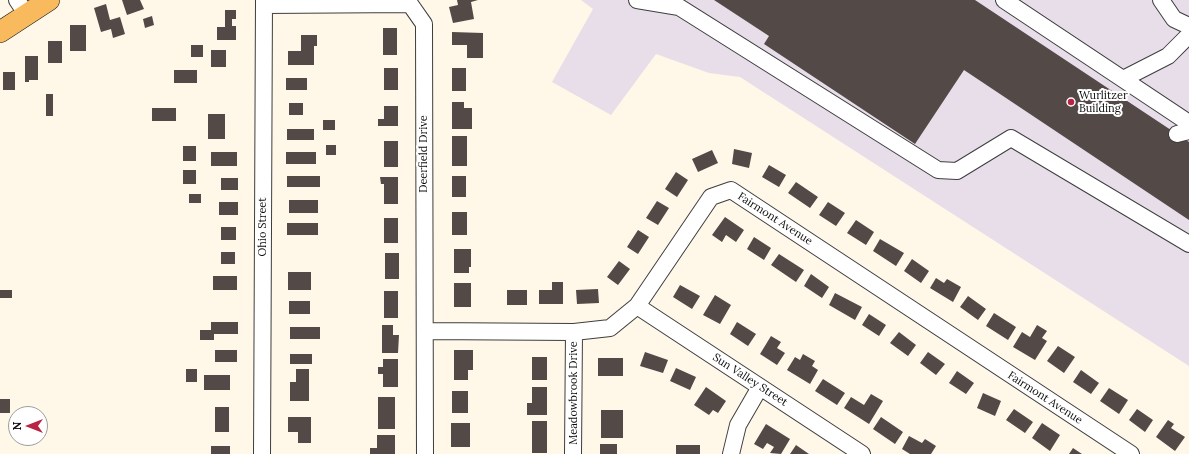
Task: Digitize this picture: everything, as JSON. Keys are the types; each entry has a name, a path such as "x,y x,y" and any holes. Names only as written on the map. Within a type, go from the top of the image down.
{"main road":[{"path":"0,32 22,8 49,0"}],"street":[{"path":"637,0 679,7 938,170 957,171 1011,138 1189,244"},
{"path":"1004,0 1189,123"},
{"path":"1161,0 1174,20 1189,26"},
{"name":"Deerfield Drive","path":"264,3 410,4 424,24 425,454"},
{"name":"Ohio Street","path":"262,454 264,3"},
{"path":"1123,79 1168,56 1189,35"},
{"name":"Fairmont Avenue","path":"425,331 574,332 610,328 637,306 711,197 731,190 1130,454"},
{"name":"Sun Valley Street","path":"637,306 862,454"},
{"name":"Meadowbrook Drive","path":"574,332 574,454"},
{"path":"731,454 738,425 760,387"}],"shaded area":[{"path":"581,0 1189,0 1189,366 740,77 709,73 656,54 611,115 552,82 593,9"}],"building":[{"path":"122,0 140,0 144,9 127,15"},
{"path":"457,0 478,0 471,2 474,19 453,23 449,7 458,5"},
{"name":"Wurlitzer Building","path":"714,0 975,0 1189,142 1189,220 964,70 915,144 764,44 769,36"},
{"path":"106,4 110,20 120,17 125,34 113,38 111,29 101,32 94,8"},
{"path":"225,10 236,10 236,19 232,19 232,26 236,26 236,40 217,40 217,27 225,27"},
{"path":"152,16 154,25 145,28 143,19"},
{"path":"70,25 86,25 86,51 70,51"},
{"path":"383,28 397,28 397,55 383,55"},
{"path":"452,32 483,33 483,58 467,58 467,45 452,45"},
{"path":"301,35 317,35 317,46 314,46 314,65 288,65 288,51 301,51"},
{"path":"48,41 62,41 62,63 48,63"},
{"path":"191,45 203,45 203,57 191,57"},
{"path":"211,50 226,50 226,67 211,67"},
{"path":"25,56 38,56 38,80 29,80 29,82 25,82"},
{"path":"384,68 398,68 398,90 384,90"},
{"path":"452,68 466,68 466,91 452,91"},
{"path":"174,70 197,70 197,83 174,83"},
{"path":"3,72 15,72 15,90 3,90"},
{"path":"286,78 307,78 307,90 286,90"},
{"path":"46,94 53,94 53,116 46,116"},
{"path":"452,102 464,102 464,108 472,108 472,129 452,129"},
{"path":"289,103 303,103 303,115 289,115"},
{"path":"384,106 398,106 398,126 378,126 378,119 384,119"},
{"path":"152,108 176,108 176,121 152,121"},
{"path":"208,114 225,114 225,139 208,139"},
{"path":"323,120 335,120 335,130 323,130"},
{"path":"287,129 314,129 314,140 287,140"},
{"path":"452,136 467,136 467,166 452,166"},
{"path":"384,141 398,141 398,167 384,167"},
{"path":"326,145 336,145 336,155 326,155"},
{"path":"183,146 196,146 196,161 183,161"},
{"path":"734,149 752,153 749,168 732,164"},
{"path":"712,150 718,163 698,172 692,159"},
{"path":"211,152 237,152 237,166 211,166"},
{"path":"286,152 316,152 316,164 286,164"},
{"path":"769,165 786,175 779,187 762,177"},
{"path":"183,170 196,170 196,184 183,184"},
{"path":"676,172 688,180 677,197 665,189"},
{"path":"287,176 320,176 320,187 287,187"},
{"path":"452,176 466,176 466,197 452,197"},
{"path":"380,177 398,177 398,204 384,204 384,184 381,184"},
{"path":"221,178 238,178 238,190 221,190"},
{"path":"796,182 818,197 810,208 788,193"},
{"path":"189,194 201,194 201,203 189,203"},
{"path":"289,200 318,200 318,213 289,213"},
{"path":"657,201 669,208 658,225 646,218"},
{"path":"219,202 238,202 238,215 219,215"},
{"path":"828,202 845,213 836,226 819,215"},
{"path":"452,212 467,212 467,235 452,235"},
{"path":"725,217 744,230 736,242 726,235 722,242 712,235"},
{"path":"384,218 398,218 398,243 384,243"},
{"path":"856,220 874,232 866,245 847,233"},
{"path":"287,223 318,223 318,235 287,235"},
{"path":"221,227 236,227 236,240 221,240"},
{"path":"638,230 649,237 638,254 627,247"},
{"path":"754,237 771,248 764,260 747,249"},
{"path":"880,239 904,253 896,266 873,251"},
{"path":"454,249 471,249 471,267 469,267 469,273 454,273"},
{"path":"221,252 235,252 235,264 221,264"},
{"path":"385,253 399,253 399,279 385,279"},
{"path":"779,254 804,270 796,282 771,265"},
{"path":"912,259 929,271 921,283 904,271"},
{"path":"619,261 630,269 618,285 607,277"},
{"path":"288,272 311,272 311,290 288,290"},
{"path":"811,274 829,287 822,298 804,286"},
{"path":"213,276 237,276 237,290 213,290"},
{"path":"936,278 944,283 947,279 961,287 953,302 930,288"},
{"path":"552,282 563,282 563,304 539,304 539,290 552,290"},
{"path":"454,283 471,283 471,307 454,307"},
{"path":"680,285 700,296 692,309 673,297"},
{"path":"598,289 599,303 577,304 576,290"},
{"path":"0,290 12,290 12,298 0,298"},
{"path":"507,290 527,290 527,305 507,305"},
{"path":"384,291 398,291 398,318 384,318"},
{"path":"835,293 862,307 855,320 829,305"},
{"path":"715,295 731,305 720,324 703,315"},
{"path":"968,296 986,309 978,320 960,307"},
{"path":"289,301 310,301 310,314 289,314"},
{"path":"994,313 1016,327 1008,340 986,326"},
{"path":"869,314 886,325 879,336 862,325"},
{"path":"211,322 238,322 238,334 214,334 214,340 200,340 200,330 211,330"},
{"path":"737,322 756,334 748,346 730,334"},
{"path":"382,325 393,325 393,335 399,335 398,353 382,353"},
{"path":"1037,325 1047,331 1042,338 1047,341 1035,360 1013,347 1022,332 1030,337"},
{"path":"290,327 320,327 320,339 290,339"},
{"path":"899,332 916,345 908,356 890,343"},
{"path":"771,336 781,342 777,348 785,353 777,365 760,354"},
{"path":"1058,346 1075,357 1064,373 1047,361"},
{"path":"215,350 237,350 237,362 215,362"},
{"path":"454,350 473,350 473,370 468,370 468,380 454,380"},
{"path":"645,352 668,360 663,373 640,366"},
{"path":"928,352 945,364 936,375 920,363"},
{"path":"290,354 312,354 312,364 290,364"},
{"path":"803,354 815,361 812,366 818,370 810,384 787,370 795,357 800,360"},
{"path":"532,357 547,357 547,380 532,380"},
{"path":"598,358 623,358 623,376 598,376"},
{"path":"383,359 398,359 398,387 383,387 383,374 378,374 378,367 383,367"},
{"path":"676,368 696,377 690,390 670,381"},
{"path":"186,369 197,369 197,382 186,382"},
{"path":"296,369 309,369 309,401 290,401 290,382 296,382"},
{"path":"1081,370 1099,383 1091,394 1073,382"},
{"path":"957,371 974,383 966,394 949,383"},
{"path":"204,375 230,375 230,390 204,390"},
{"path":"823,379 845,393 837,405 815,391"},
{"path":"532,387 547,387 547,415 527,415 527,403 532,403"},
{"path":"706,387 726,401 718,413 713,410 709,415 694,405"},
{"path":"1109,388 1128,400 1119,414 1100,401"},
{"path":"452,391 468,391 468,413 452,413"},
{"path":"983,393 1001,401 995,416 977,408"},
{"path":"871,394 883,401 869,424 844,408 851,397 864,405"},
{"path":"378,397 395,397 395,429 378,429"},
{"path":"0,399 10,399 8,413 0,413"},
{"path":"215,407 229,407 229,432 215,432"},
{"path":"1014,409 1033,422 1025,433 1006,420"},
{"path":"1137,409 1153,420 1145,432 1129,420"},
{"path":"601,410 623,410 623,438 601,438"},
{"path":"288,417 311,417 311,443 298,443 298,432 288,432"},
{"path":"881,417 903,432 895,444 873,429"},
{"path":"1168,420 1174,424 1171,428 1185,437 1175,451 1156,437"},
{"path":"532,421 547,421 547,453 532,453"},
{"path":"451,423 470,423 470,447 451,447"},
{"path":"1042,423 1060,435 1050,451 1032,438"},
{"path":"766,424 790,439 781,454 770,453 774,447 767,443 763,449 754,444"},
{"path":"377,435 395,435 395,454 370,454 370,448 377,448"},
{"path":"909,436 922,443 925,439 936,446 931,454 910,454 902,449"},
{"path":"600,444 617,444 617,454 600,454"},
{"path":"676,445 700,445 700,454 676,454"},
{"path":"796,445 809,454 790,454"},
{"path":"211,446 230,446 230,454 211,454"},
{"path":"1073,448 1082,454 1069,454"}],"place":[{"name":"Wurlitzer Building","path":"1071,102"}]}
